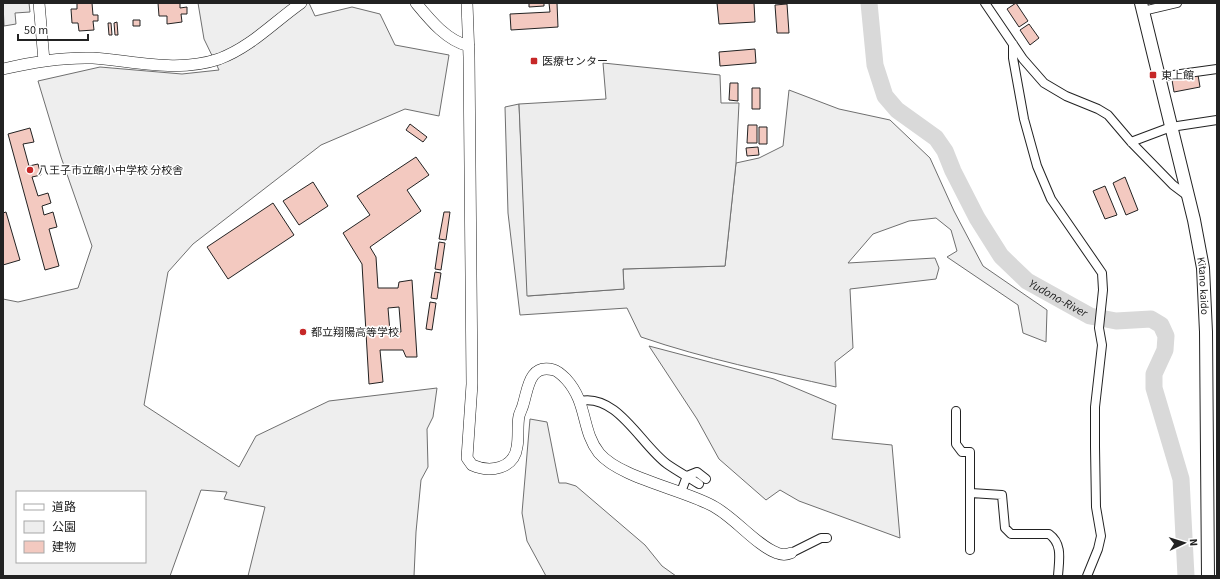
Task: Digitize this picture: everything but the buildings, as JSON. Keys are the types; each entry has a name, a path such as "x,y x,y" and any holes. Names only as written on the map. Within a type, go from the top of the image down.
{"main road":[{"name":"Kitano kaido","path":"1142,7 1189,197 1200,249 1205,295 1208,576"}],"street":[{"path":"40,3 44,61"},
{"path":"3,69 44,61 91,58 168,66 204,63 233,53 249,44 301,3"},
{"path":"416,3 430,20 454,40 469,46"},
{"path":"467,3 469,46 472,384 468,458 472,465 487,469 505,466 511,461 517,447 519,416 530,379 536,373 546,369 555,370 574,388 580,401 591,441 607,462 621,470 714,506 773,552 786,555 821,538 826,538"},
{"path":"1142,7 1177,3"},
{"path":"988,4 1013,44 1044,83 1066,96 1103,112 1173,186 1189,197"},
{"path":"1013,44 1013,58 1024,119 1037,166 1051,199 1102,273 1103,290 1099,328 1102,345 1095,407 1096,507 1101,536 1098,549 1087,576"},
{"path":"1159,77 1217,69"},
{"path":"1131,142 1171,127 1217,120"},
{"path":"580,401 594,399 611,407 667,464 687,476 703,481"},
{"path":"956,411 956,444 962,452 970,452 970,550"},
{"path":"681,492 687,476"},
{"path":"971,493 1002,495 1005,528 1007,532 1011,534 1044,533 1053,537 1059,544 1058,576"}],"green space":[{"path":"198,3 309,3 315,16 352,7 380,14 395,45 449,55 439,116 405,109 321,145 193,244 168,272 144,405 239,467 256,436 329,401 437,388 433,417 427,429 428,467 421,480 416,532 414,576 248,576 265,507 224,499 227,492 201,490 170,576 3,576 3,299 18,302 78,288 92,246 61,157 38,81 100,67 182,74 219,70 204,39"},
{"path":"789,90 839,109 890,120 930,158 954,211 983,266 1047,310 1046,342 1023,333 1018,305 947,257 957,251 951,230 936,218 909,221 873,234 848,263 935,258 939,268 936,279 850,289 853,348 835,362 836,387 713,359 641,337 627,308 520,315 508,213 505,107 519,104 528,296 624,289 623,269 725,266 736,163 759,158 783,146"},
{"path":"649,346 774,379 836,405 832,439 892,445 900,538 799,501 780,490 766,500 719,459 697,419"},
{"path":"530,419 547,422 559,483 566,483 576,486 645,545 662,566 676,576 546,576 527,541 522,513"}],"shaded area":[{"path":"3,3 29,3 30,12 15,13 16,24 4,26"},
{"path":"603,63 720,75 721,103 739,103 736,163 725,266 623,269 624,289 527,296 519,104 606,99"}],"waterway":[{"name":"Yudono-River","path":"869,3 875,65 885,96 897,110 936,138 945,151 953,171 977,218 1001,256 1027,281 1090,316 1116,321 1151,319 1161,325 1166,336 1165,350 1154,374 1154,388 1181,479 1186,576"}],"place":[{"name":"医療センター","path":"534,61"},
{"name":"東上館","path":"1153,75"},
{"name":"八王子市立館小中学校 分校舎","path":"30,170"},
{"name":"都立翔陽高等学校","path":"303,332"}]}
